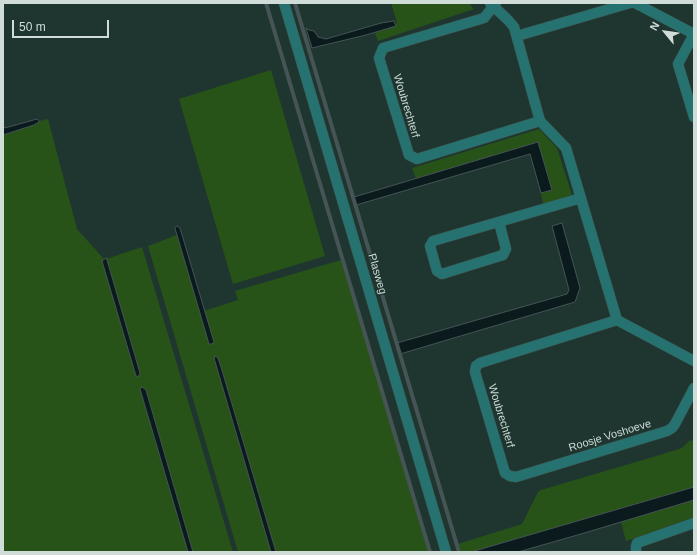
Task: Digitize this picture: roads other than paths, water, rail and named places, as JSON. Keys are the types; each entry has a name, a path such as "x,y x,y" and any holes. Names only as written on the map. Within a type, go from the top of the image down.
{"street":[{"name":"Plasweg","path":"284,3 446,552"},
{"path":"516,36 630,3"},
{"path":"635,3 694,34 678,64 694,117"},
{"name":"Woubrechterf","path":"510,476 505,472 475,372 476,366 480,363 617,320 581,198 566,148 540,121 514,27 493,4 484,18 383,48 379,58 409,155 417,159 540,121"},
{"path":"499,222 506,249 503,254 442,274 437,271 430,246 433,241 581,198"},
{"path":"617,320 694,361"},
{"name":"Roosje Voshoeve","path":"510,476 516,477 672,428 692,394"},
{"path":"636,552 636,546 638,543 694,523"}],"waterway":[{"path":"266,3 430,552"},
{"path":"295,3 459,552"}]}
